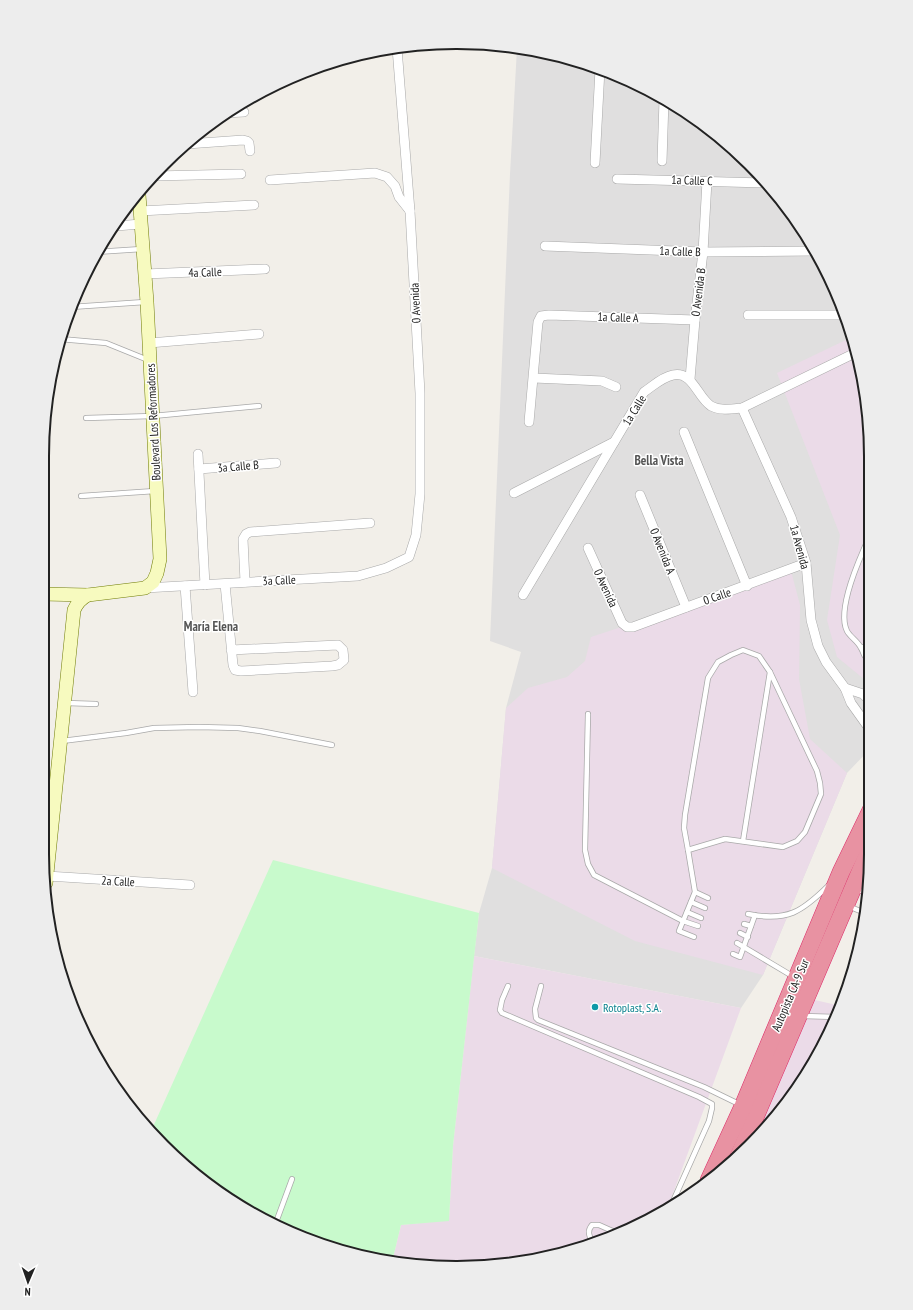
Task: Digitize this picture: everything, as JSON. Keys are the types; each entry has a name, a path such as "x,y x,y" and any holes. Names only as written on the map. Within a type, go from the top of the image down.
{"highway":[{"name":"Autopista CA-9 Sur","path":"714,1169 743,1106 841,872 864,824"},
{"name":"Autopista CA-9 Sur","path":"745,1142 846,906 860,890 863,878"}],"main road":[{"name":"Boulevard Los Reformadores","path":"138,204 147,302 160,559 157,573 153,582 145,588"},
{"path":"49,594 88,595 145,588"},
{"path":"61,595 74,610"},
{"path":"49,781 60,741 74,610 76,605 83,597 88,595"}],"street":[{"name":"0 Avenida","path":"397,53 410,211 420,393 420,494 416,535 409,557"},
{"path":"595,164 600,76"},
{"path":"662,161 664,106"},
{"path":"239,112 244,112"},
{"path":"196,143 242,140 249,143 250,151"},
{"path":"270,180 375,173 387,177 395,186 399,197 410,211"},
{"path":"161,176 241,174"},
{"name":"1a Calle C","path":"617,179 758,183"},
{"name":"0 Avenida B","path":"690,379 703,252 707,181"},
{"path":"138,204 254,206"},
{"path":"121,226 141,224"},
{"name":"1a Calle B","path":"545,246 703,252 808,251"},
{"name":"4a Calle","path":"145,274 265,269"},
{"path":"748,315 838,315"},
{"name":"1a Calle A","path":"534,378 538,322 542,316 695,320"},
{"path":"149,343 259,334"},
{"path":"690,379 700,396 712,406 728,410 742,408 851,355"},
{"name":"1a Calle","path":"523,595 644,392 664,378 672,375 680,374 690,379"},
{"path":"529,422 534,378 602,380 616,388"},
{"name":"1a Avenida","path":"742,408 791,517 806,563 811,620 818,646 826,662 845,688 851,703 864,721"},
{"path":"684,432 747,586"},
{"path":"514,493 614,442"},
{"path":"198,454 205,585"},
{"name":"3a Calle B","path":"199,469 276,463"},
{"name":"0 Avenida A","path":"640,495 686,607"},
{"path":"245,582 243,539 246,534 250,532 370,523"},
{"name":"0 Avenida","path":"588,548 622,622 627,627"},
{"name":"3a Calle","path":"145,588 358,576 386,568 409,557"},
{"name":"0 Calle","path":"627,627 633,627 806,563"},
{"path":"225,584 231,650 233,665 236,670 241,671 332,666 338,665 344,660 343,650 338,645 231,650"},
{"path":"185,586 193,692"},
{"path":"845,688 864,695"},
{"name":"2a Calle","path":"50,880 190,885"}],"lane":[{"path":"105,251 143,249"},
{"path":"78,307 147,302"},
{"path":"67,340 106,343 149,361"},
{"path":"86,418 153,416 259,406"},
{"path":"81,496 157,491"},
{"path":"864,550 847,593 844,618 847,631 861,647 864,656"},
{"path":"688,850 725,839 783,847 798,841 806,832 821,794 817,771 770,672 760,656 743,650 718,662 708,678 684,828 695,892 679,930 694,937"},
{"path":"743,841 770,672"},
{"path":"65,703 96,704"},
{"path":"588,714 585,850 588,864 594,875 683,921 698,926"},
{"path":"60,741 86,739 154,728 199,726 260,731 332,745"},
{"path":"748,914 771,918 785,916 798,911 811,903 841,872"},
{"path":"695,892 708,898"},
{"path":"691,902 705,908"},
{"path":"846,906 860,911"},
{"path":"687,912 701,918"},
{"path":"733,954 740,958 755,915"},
{"path":"744,924 751,926"},
{"path":"740,933 748,937"},
{"path":"737,943 797,978"},
{"path":"508,986 500,1005 500,1010 502,1013 699,1097 712,1104 709,1121 675,1197"},
{"path":"541,986 535,1009 536,1018 538,1020 704,1087 743,1106"},
{"path":"800,1016 830,1017"},
{"path":"277,1219 292,1179"},
{"path":"590,1238 589,1230 592,1225 599,1225 611,1230"}],"shaded area":[{"path":"517,53 562,63 612,80 637,91 683,118 705,133 745,168 780,208 795,230 822,276 833,301 850,351 861,403 864,456 864,755 847,773 763,975 741,1008 474,956 479,913 492,868 506,708 521,652 490,641 510,174"},
{"path":"846,340 861,403 863,430 864,679 837,657 827,620 840,535 777,373"},
{"path":"791,571 800,605 799,679 810,739 847,773 763,975 635,941 492,868 506,708 528,688 567,677 585,661 591,637"},
{"path":"474,956 741,1008 671,1199 637,1219 612,1230 562,1247 510,1258 456,1261 393,1256 401,1225 449,1220 453,1146"},
{"path":"806,998 835,1005 822,1034 795,1080 780,1102 758,1127"}],"green space":[{"path":"273,860 479,913 453,1146 449,1221 401,1225 393,1256 351,1247 326,1239 276,1219 230,1192 208,1177 188,1160 168,1142 153,1126"}],"place":[{"name":"Rotoplast, S.A.","path":"595,1007"}],"district":[{"name":"Bella Vista","path":"659,460"},
{"name":"María Elena","path":"211,626"}]}
